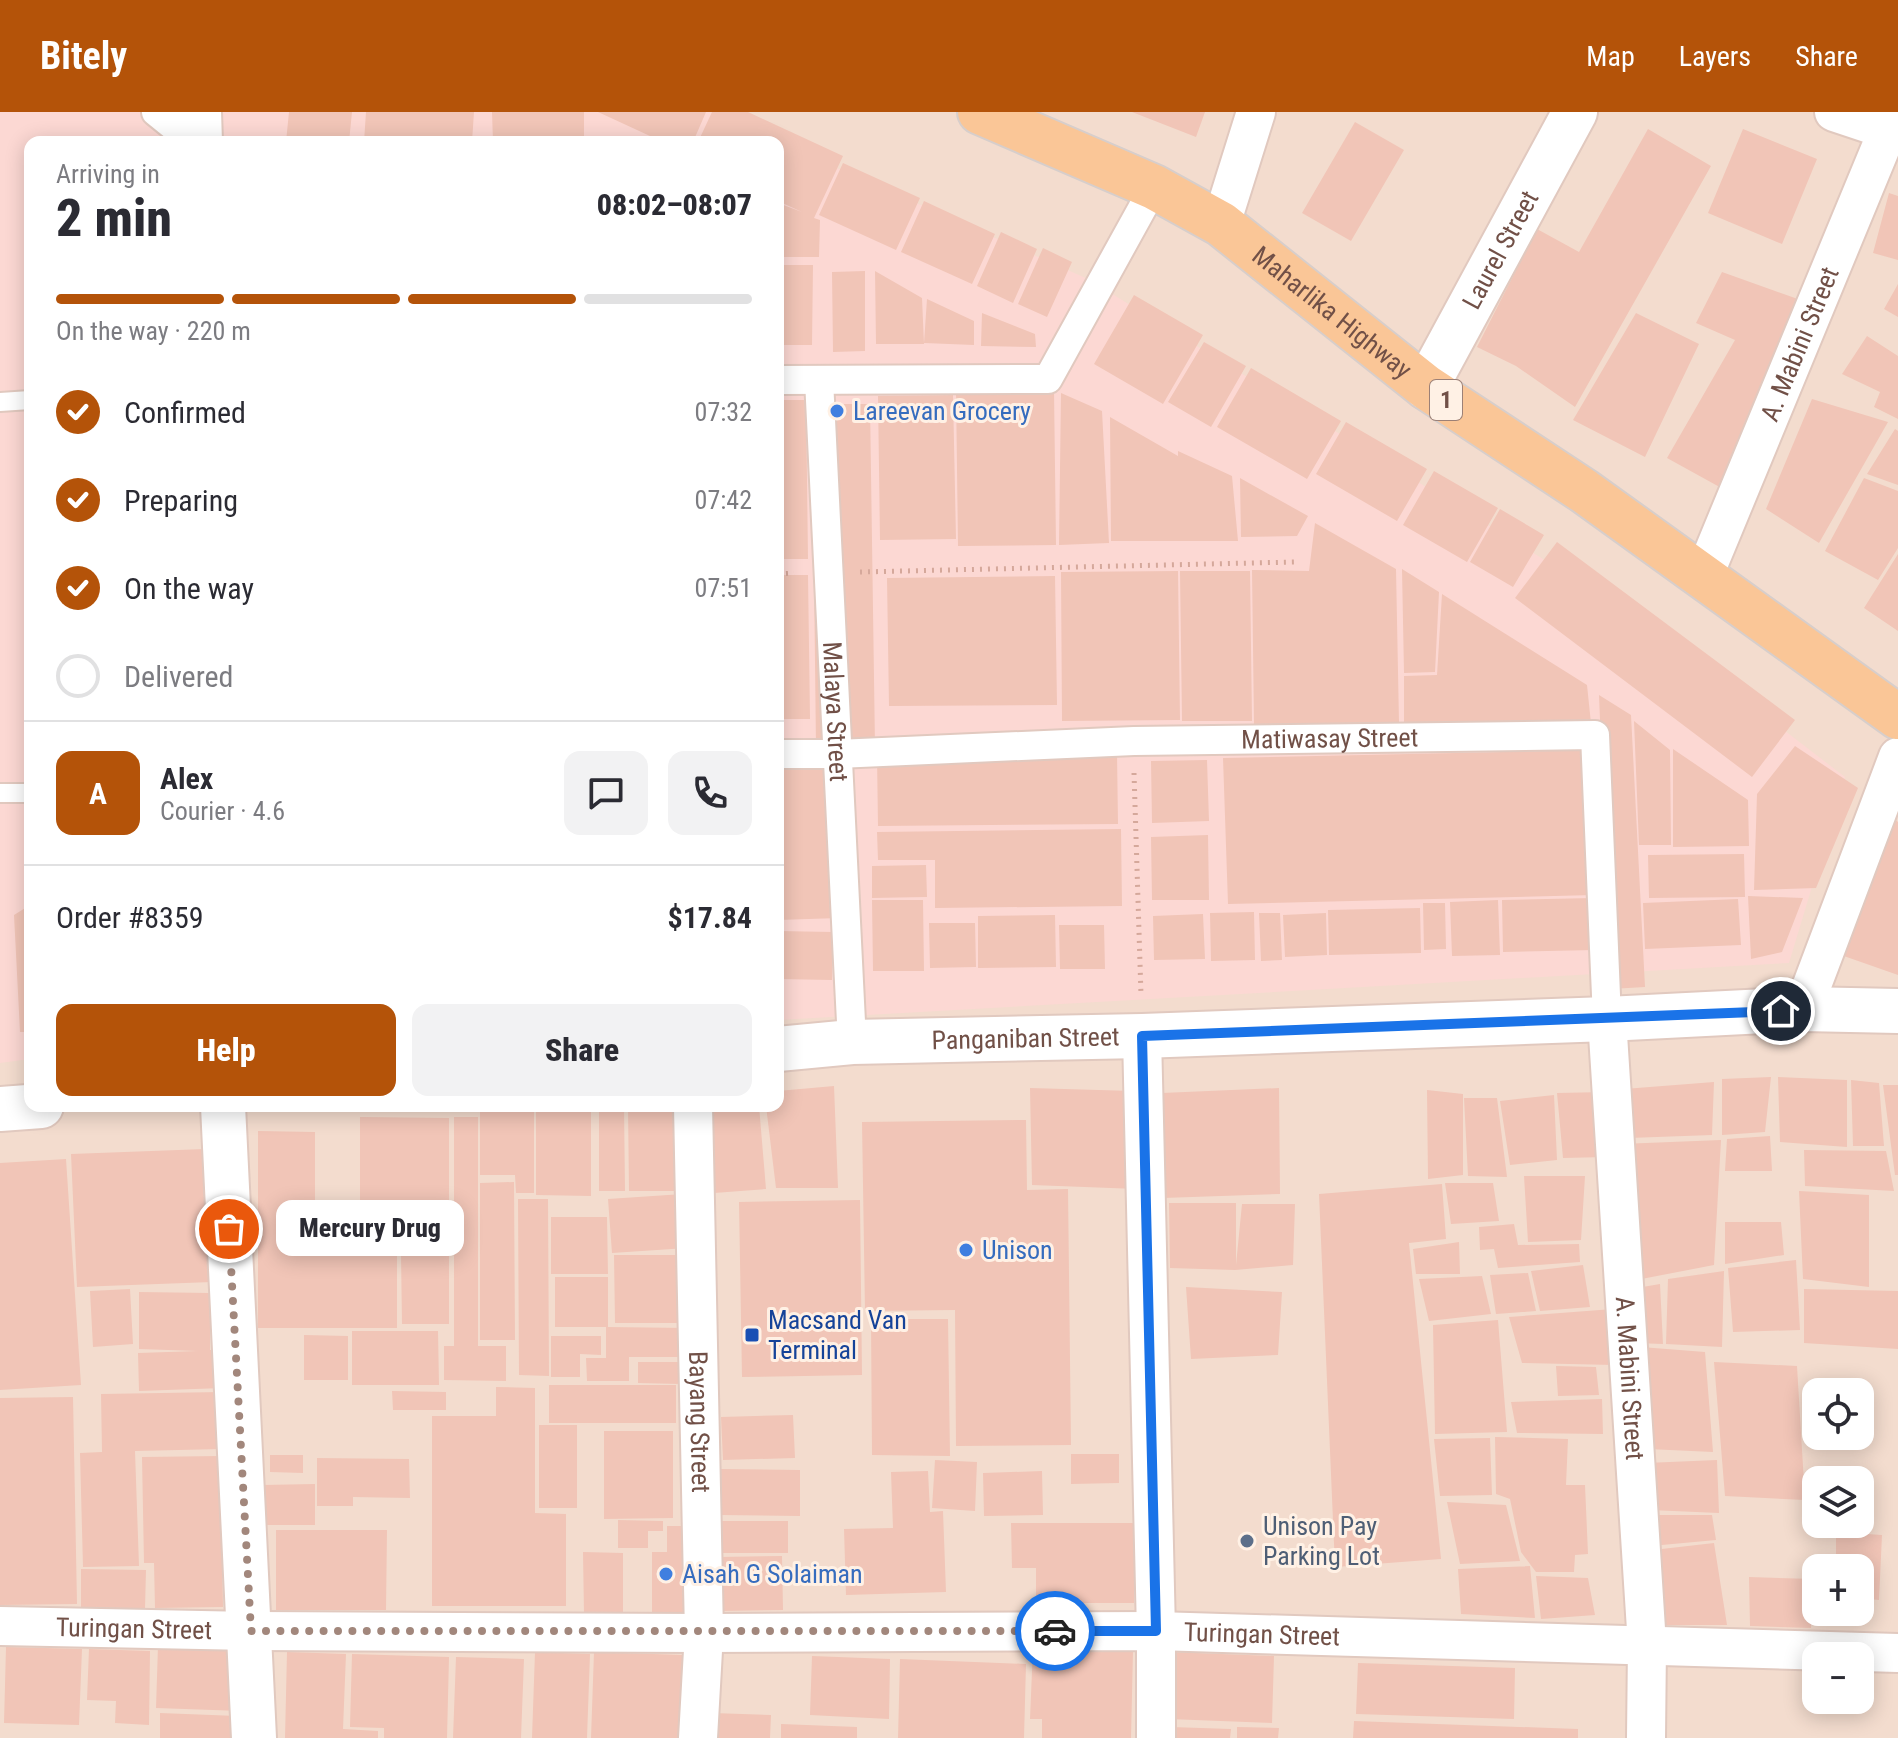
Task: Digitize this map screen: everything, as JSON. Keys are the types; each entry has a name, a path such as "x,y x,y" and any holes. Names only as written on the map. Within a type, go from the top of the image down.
{"main road":[{"name":"Maharlika Highway","path":"980,112 1154,187 1221,224 1426,387 1584,491 1898,717"}],"street":[{"path":"156,112 186,136"},
{"path":"199,112 200,136"},
{"path":"1221,224 1256,112"},
{"name":"Laurel Street","path":"1426,387 1575,112"},
{"path":"1834,112 1891,121"},
{"name":"A. Mabini Street","path":"1704,575 1891,121"},
{"path":"784,380 1048,379 1154,187"},
{"name":"Malaya Street","path":"819,380 852,1042"},
{"name":"Matiwasay Street","path":"784,754 1134,741 1595,735 1607,1019"},
{"path":"1803,1009 1898,757"},
{"name":"Panganiban Street","path":"784,1048 852,1042 1142,1036 1803,1009 1898,1011"},
{"name":"A. Mabini Street","path":"1607,1019 1647,1645 1646,1738"},
{"path":"1142,1036 1156,1738"},
{"path":"0,1109 24,1107"},
{"path":"223,1112 254,1738"},
{"name":"Bayang Street","path":"693,1112 704,1633 698,1738"},
{"name":"Turingan Street","path":"0,1626 251,1631 704,1633 1156,1631 1898,1653"}],"lane":[{"path":"0,402 24,400"},
{"path":"0,793 24,793"}],"path":[{"path":"784,574 1295,562"},
{"path":"1134,741 1142,1036"}],"shaded area":[{"path":"0,112 1898,112 1898,1738 0,1738"},
{"path":"0,112 197,112 197,136 24,136 24,1060 0,1063"},
{"path":"214,112 710,112 764,136 215,136"},
{"path":"784,145 1088,279 1634,615 1845,777 1789,963 784,1020"}],"building":[{"path":"289,112 352,112 350,136 287,136"},
{"path":"366,112 474,112 472,136 364,136"},
{"path":"492,112 584,112 584,136 493,136"},
{"path":"598,112 706,112 696,136 650,136"},
{"path":"712,112 748,112 843,156 814,218 820,220 819,257 784,257 784,205 802,212 784,204 784,136 701,136"},
{"path":"1132,112 1205,112 1196,137"},
{"path":"1355,122 1404,150 1351,241 1302,213"},
{"path":"1648,129 1711,166 1575,407 1516,366 1477,347 1537,229 1579,252"},
{"path":"1743,129 1817,159 1782,244 1708,213"},
{"path":"843,163 920,198 896,250 819,215"},
{"path":"1889,193 1898,196 1898,260 1873,253"},
{"path":"924,201 995,234 972,284 901,252"},
{"path":"1001,232 1037,249 1013,303 977,286"},
{"path":"1043,248 1072,262 1047,317 1018,304"},
{"path":"784,265 813,265 812,345 784,345"},
{"path":"865,271 865,351 833,352 832,272"},
{"path":"875,271 922,298 924,344 876,344"},
{"path":"1722,272 1809,303 1725,490 1667,458 1735,340 1696,323"},
{"path":"1898,284 1898,317 1884,309"},
{"path":"1134,295 1203,335 1163,404 1094,364"},
{"path":"927,299 974,321 974,345 924,343"},
{"path":"982,313 1035,334 1036,347 981,346"},
{"path":"1636,313 1699,344 1645,457 1573,420"},
{"path":"1867,336 1898,356 1898,419 1874,407 1880,392 1842,374"},
{"path":"1204,342 1246,366 1211,427 1168,402"},
{"path":"1251,368 1341,421 1307,479 1217,427"},
{"path":"956,390 1054,390 1056,545 958,546"},
{"path":"1061,393 1102,411 1109,543 1059,545"},
{"path":"953,395 956,539 880,540 878,396"},
{"path":"1812,399 1888,422 1819,543 1766,509"},
{"path":"784,400 806,400 808,559 784,559"},
{"path":"812,404 870,404 875,746 816,747"},
{"path":"1110,417 1178,456 1178,451 1232,476 1238,541 1111,541"},
{"path":"1346,422 1427,469 1397,521 1316,474"},
{"path":"1895,429 1898,431 1898,485 1867,474"},
{"path":"1434,471 1498,508 1467,562 1403,525"},
{"path":"1240,478 1308,516 1297,536 1241,537"},
{"path":"1864,478 1898,491 1898,548 1878,580 1825,551"},
{"path":"1500,509 1544,535 1513,587 1470,562"},
{"path":"1315,523 1396,569 1399,723 1254,724 1252,570 1309,571"},
{"path":"1557,542 1795,720 1752,777 1515,598"},
{"path":"1898,554 1898,631 1864,608"},
{"path":"1402,569 1439,592 1435,672 1404,673"},
{"path":"1178,571 1180,720 1062,721 1061,572"},
{"path":"1180,571 1250,571 1252,721 1182,721"},
{"path":"784,575 808,575 810,719 784,719"},
{"path":"1055,576 1057,705 889,706 887,578"},
{"path":"1442,594 1587,685 1592,733 1404,734 1404,676 1437,675"},
{"path":"1599,695 1631,715 1645,987 1611,989"},
{"path":"1634,721 1670,750 1671,845 1639,845"},
{"path":"1795,746 1858,788 1816,888 1754,890 1757,794"},
{"path":"1673,749 1748,800 1749,846 1673,847"},
{"path":"1591,750 1595,895 1228,904 1223,758"},
{"path":"1117,753 1118,824 878,826 877,755"},
{"path":"832,756 839,918 784,920 784,758"},
{"path":"1207,760 1209,821 1152,823 1151,761"},
{"path":"1892,817 1898,822 1898,975 1841,955"},
{"path":"1121,829 1122,906 935,908 935,860 878,860 877,832"},
{"path":"1208,835 1209,900 1152,900 1151,837"},
{"path":"1744,854 1745,897 1649,898 1648,855"},
{"path":"926,865 927,897 872,898 872,866"},
{"path":"1748,896 1803,898 1782,952 1751,959"},
{"path":"1593,898 1594,950 1503,952 1502,900"},
{"path":"1738,899 1741,945 1645,949 1643,903"},
{"path":"872,900 923,900 924,971 873,971"},
{"path":"1498,900 1500,955 1452,956 1450,902"},
{"path":"1423,903 1445,903 1446,949 1424,950"},
{"path":"1420,908 1421,953 1329,955 1328,910"},
{"path":"24,909 24,1032 20,1032 14,915"},
{"path":"1254,912 1255,960 1211,961 1210,913"},
{"path":"1259,913 1280,913 1282,960 1261,961"},
{"path":"1326,913 1327,955 1285,957 1283,915"},
{"path":"1203,914 1205,959 1154,960 1153,916"},
{"path":"1055,915 1056,967 978,968 978,916"},
{"path":"929,923 975,923 976,967 930,968"},
{"path":"1059,925 1104,925 1105,969 1060,969"},
{"path":"784,931 833,932 832,980 784,979"},
{"path":"1771,1077 1765,1132 1722,1135 1722,1079"},
{"path":"1778,1077 1847,1080 1847,1147 1780,1142"},
{"path":"1851,1080 1879,1083 1884,1146 1853,1146"},
{"path":"1714,1082 1712,1135 1629,1138 1624,1089"},
{"path":"1883,1085 1898,1085 1898,1175 1895,1175"},
{"path":"834,1086 838,1188 776,1188 767,1112 784,1112 784,1090"},
{"path":"1030,1088 1133,1091 1137,1189 1032,1185"},
{"path":"1279,1088 1280,1194 1163,1198 1162,1093"},
{"path":"1427,1090 1463,1094 1463,1175 1428,1179"},
{"path":"1606,1092 1606,1157 1563,1158 1557,1093"},
{"path":"1554,1095 1557,1160 1510,1165 1500,1101"},
{"path":"1464,1098 1497,1098 1507,1177 1468,1176"},
{"path":"480,1112 534,1112 534,1193 516,1193 515,1175 480,1175"},
{"path":"536,1112 591,1112 591,1196 536,1195"},
{"path":"599,1112 624,1112 625,1191 599,1191"},
{"path":"628,1112 679,1112 679,1191 629,1191"},
{"path":"707,1112 760,1112 766,1189 714,1193"},
{"path":"360,1117 449,1118 449,1324 402,1324 401,1254 360,1254"},
{"path":"454,1117 478,1117 478,1346 506,1346 506,1381 444,1380 444,1346 454,1346"},
{"name":"Unison","path":"1026,1120 1027,1190 1068,1189 1071,1445 956,1446 955,1310 865,1311 862,1122"},
{"path":"258,1131 315,1132 315,1216 344,1216 345,1256 397,1256 397,1328 258,1328"},
{"path":"1770,1136 1772,1171 1725,1171 1727,1139"},
{"path":"1721,1140 1714,1265 1631,1281 1621,1144"},
{"path":"205,1149 212,1282 77,1287 71,1154"},
{"path":"1804,1150 1886,1151 1894,1191 1805,1186"},
{"path":"66,1159 81,1385 0,1390 0,1163"},
{"path":"1524,1176 1585,1176 1581,1240 1528,1242"},
{"path":"514,1182 515,1340 480,1340 480,1183"},
{"path":"1445,1183 1493,1183 1499,1221 1451,1224"},
{"path":"1442,1184 1446,1239 1409,1243 1441,1559 1335,1567 1319,1194"},
{"path":"1799,1191 1869,1195 1869,1287 1803,1279"},
{"path":"683,1194 687,1248 612,1253 608,1199"},
{"path":"518,1199 548,1199 549,1376 519,1375"},
{"path":"860,1200 862,1375 742,1377 739,1202"},
{"path":"1169,1203 1236,1203 1236,1265 1242,1204 1295,1204 1293,1265 1235,1270 1170,1268"},
{"path":"551,1217 607,1217 608,1274 551,1274"},
{"path":"1725,1222 1781,1222 1784,1255 1725,1264"},
{"path":"1514,1224 1518,1245 1579,1244 1580,1262 1498,1268 1494,1249 1480,1250 1479,1227"},
{"path":"1459,1242 1460,1274 1416,1274 1413,1249"},
{"path":"614,1255 687,1255 688,1323 615,1323"},
{"path":"1796,1260 1800,1330 1733,1332 1728,1268"},
{"path":"1583,1265 1590,1307 1540,1311 1531,1271"},
{"path":"1724,1271 1722,1347 1666,1344 1668,1279"},
{"path":"1528,1273 1536,1311 1496,1314 1490,1275"},
{"path":"1482,1276 1491,1314 1429,1321 1419,1279"},
{"path":"555,1277 608,1277 608,1327 555,1327"},
{"path":"1660,1284 1663,1344 1636,1343 1631,1289"},
{"path":"1186,1287 1282,1292 1278,1355 1191,1359"},
{"path":"130,1289 133,1344 93,1347 90,1291"},
{"path":"1804,1289 1898,1291 1898,1349 1804,1343"},
{"path":"139,1292 210,1293 210,1350 222,1350 223,1388 139,1391 138,1353 198,1351 139,1349"},
{"path":"1613,1309 1614,1365 1522,1363 1509,1317"},
{"path":"871,1319 948,1319 950,1456 872,1455"},
{"path":"1498,1320 1507,1432 1435,1434 1433,1325"},
{"path":"606,1327 688,1328 688,1357 629,1357 629,1381 587,1381 586,1358 606,1358"},
{"path":"352,1331 438,1331 439,1385 352,1385"},
{"path":"304,1335 348,1336 348,1380 304,1380"},
{"path":"551,1336 601,1336 601,1355 580,1354 580,1377 551,1377"},
{"path":"1641,1347 1705,1352 1713,1452 1648,1449"},
{"path":"638,1362 679,1362 680,1384 638,1383"},
{"path":"1714,1362 1797,1366 1802,1500 1725,1496"},
{"path":"1556,1366 1596,1367 1599,1395 1558,1396"},
{"path":"549,1385 676,1385 676,1423 549,1423"},
{"path":"496,1387 535,1388 535,1513 566,1514 566,1606 432,1606 432,1416 496,1416"},
{"path":"392,1391 446,1392 446,1410 393,1410"},
{"path":"221,1392 222,1449 135,1451 139,1566 83,1567 80,1453 102,1452 101,1394"},
{"path":"73,1397 77,1604 0,1605 0,1398"},
{"path":"1602,1399 1603,1434 1517,1433 1511,1402"},
{"path":"793,1415 795,1458 723,1460 721,1417"},
{"path":"539,1425 577,1425 577,1508 539,1508"},
{"path":"604,1431 673,1431 673,1518 604,1519"},
{"path":"1495,1437 1568,1439 1566,1485 1585,1485 1588,1554 1575,1555 1574,1572 1536,1572 1521,1552 1510,1499 1496,1494"},
{"path":"1490,1438 1492,1495 1440,1496 1434,1439"},
{"path":"1071,1454 1119,1454 1119,1483 1071,1484"},
{"path":"270,1455 303,1455 303,1473 270,1472"},
{"path":"220,1456 223,1607 155,1608 154,1563 144,1563 142,1457"},
{"path":"317,1458 409,1459 410,1498 353,1497 353,1506 317,1506"},
{"path":"935,1460 977,1462 975,1511 932,1508"},
{"path":"1717,1460 1719,1513 1650,1510 1646,1463"},
{"path":"719,1469 800,1470 800,1516 719,1515"},
{"path":"928,1471 930,1512 943,1511 946,1592 846,1595 844,1529 893,1528 891,1472"},
{"path":"1042,1471 1043,1515 984,1516 983,1473"},
{"path":"315,1484 315,1525 263,1525 263,1485"},
{"path":"1447,1502 1506,1505 1520,1561 1460,1564"},
{"path":"1649,1515 1712,1515 1716,1540 1651,1546"},
{"path":"618,1520 663,1521 663,1531 648,1531 648,1548 618,1548"},
{"path":"721,1521 788,1521 788,1553 721,1553"},
{"path":"1011,1523 1134,1523 1134,1603 1036,1603 1036,1568 1012,1568"},
{"path":"667,1526 684,1526 684,1615 652,1615 652,1552 667,1552"},
{"path":"276,1530 387,1530 386,1610 276,1610"},
{"path":"1874,1534 1882,1535 1879,1600 1874,1599 1874,1554 1836,1554 1836,1538 1874,1538"},
{"path":"1714,1543 1727,1625 1654,1625 1653,1550"},
{"path":"583,1552 623,1553 623,1614 584,1614"},
{"path":"782,1556 783,1610 719,1611 718,1557"},
{"path":"1530,1566 1535,1618 1461,1614 1458,1569"},
{"path":"81,1569 146,1570 145,1609 81,1608"},
{"path":"1536,1576 1588,1578 1595,1615 1541,1619"},
{"path":"1749,1577 1802,1579 1802,1626 1811,1628 1750,1626"},
{"path":"158,1646 244,1650 242,1711 156,1708"},
{"path":"6,1647 82,1649 79,1725 4,1723"},
{"path":"1033,1647 1133,1651 1131,1738 1042,1738 1042,1719 1030,1719"},
{"path":"89,1649 150,1651 149,1725 115,1723 116,1701 87,1700"},
{"path":"287,1652 346,1654 343,1729 378,1731 378,1738 285,1738"},
{"path":"535,1652 590,1654 587,1738 532,1738"},
{"path":"594,1652 683,1655 680,1738 591,1738"},
{"path":"1170,1652 1274,1656 1272,1723 1169,1719"},
{"path":"352,1654 449,1657 447,1738 384,1738 384,1728 350,1727"},
{"path":"812,1656 890,1659 889,1719 810,1715"},
{"path":"456,1657 524,1659 521,1738 453,1738"},
{"path":"900,1659 1026,1664 1024,1738 898,1738"},
{"path":"1358,1663 1515,1668 1514,1719 1356,1714"},
{"path":"160,1713 237,1716 237,1738 160,1738"},
{"path":"713,1713 771,1715 770,1738 713,1738"},
{"path":"1354,1721 1578,1729 1578,1738 1353,1738"},
{"path":"781,1724 857,1727 857,1738 781,1738"},
{"path":"1171,1727 1231,1729 1230,1738 1171,1738"},
{"path":"1237,1727 1279,1728 1278,1738 1237,1738"}],"way so far":[{"path":"229,1229 251,1631 1055,1631"}],"place":[{"name":"Lareevan Grocery","path":"837,411"},
{"name":"Mercury Drug","path":"229,1229"},
{"name":"Unison","path":"966,1250"},
{"name":"Macsand Van Terminal","path":"752,1335"},
{"name":"Unison Pay Parking Lot","path":"1247,1541"},
{"name":"Aisah G Solaiman","path":"666,1574"}],"route":[{"path":"1055,1631 1156,1631 1142,1036 1781,1011"}]}
